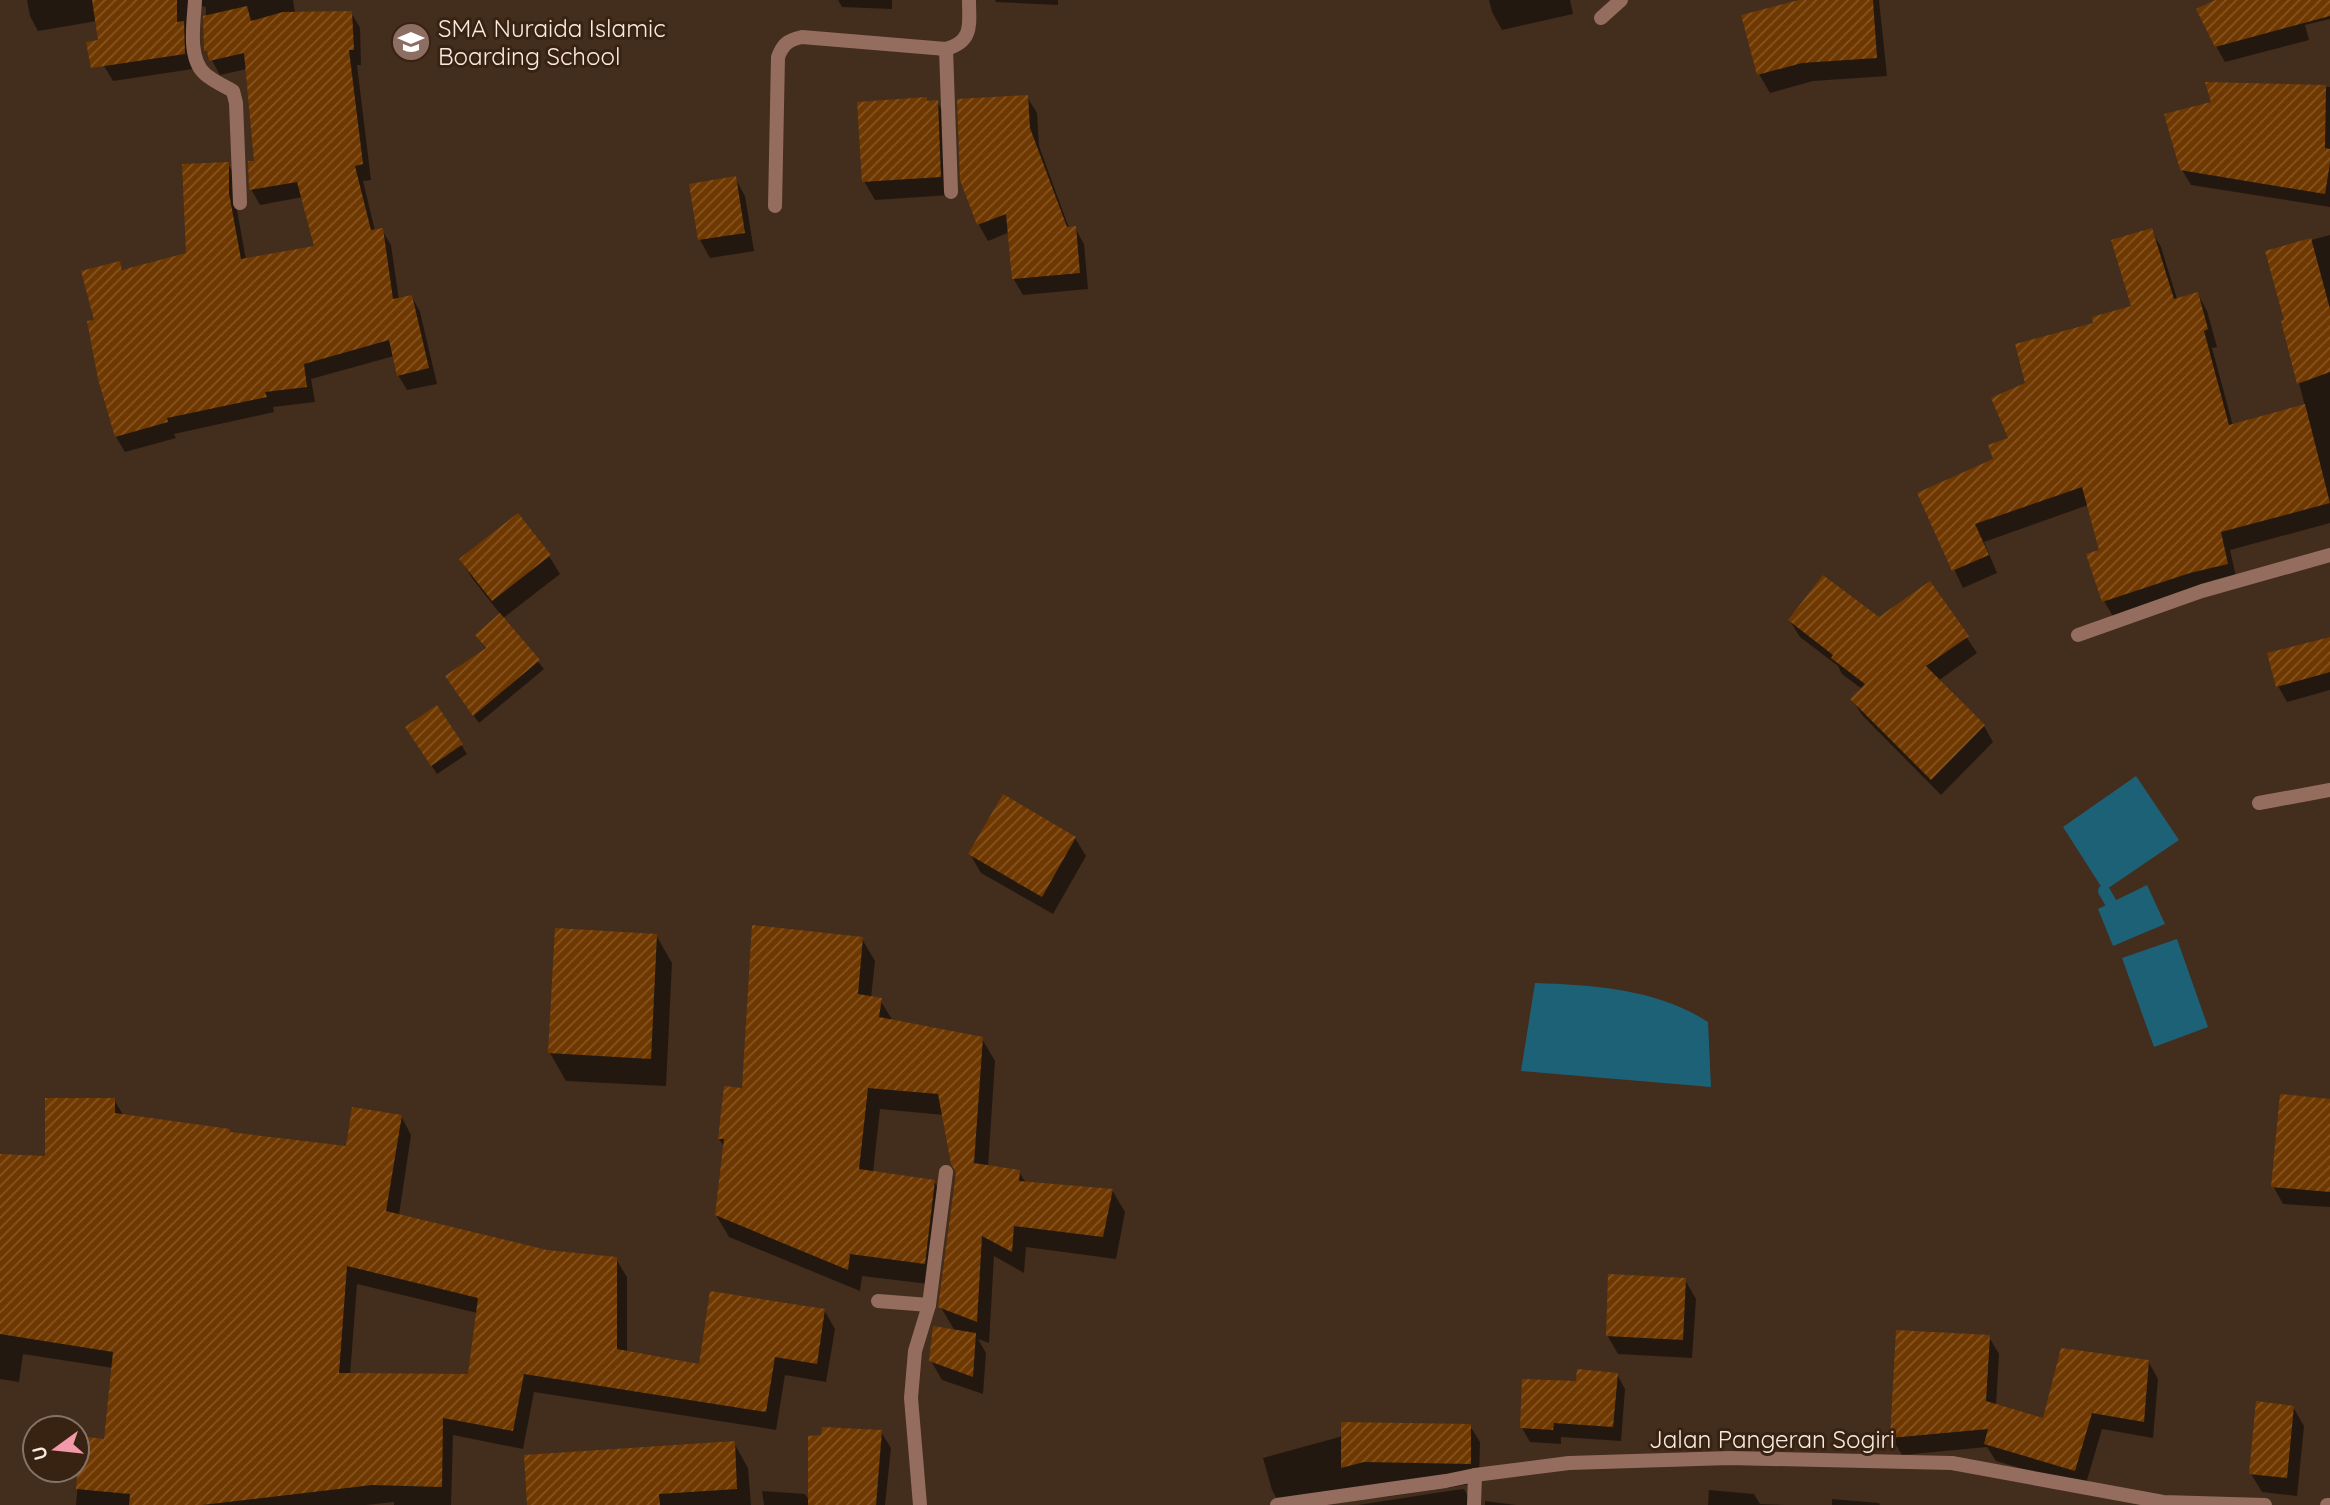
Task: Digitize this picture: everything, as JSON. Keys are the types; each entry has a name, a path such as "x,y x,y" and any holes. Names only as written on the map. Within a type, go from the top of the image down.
{"street":[{"path":"195,0 194,55 199,68 233,92 236,103 240,204"},
{"path":"775,206 778,57 782,46 792,39 802,37 946,49 959,45 966,38 969,0"},
{"path":"1601,18 1620,0"},
{"path":"946,49 951,192"},
{"path":"2078,635 2202,590 2330,555"},
{"path":"2259,803 2330,790"},
{"path":"920,1505 911,1398 915,1351 929,1305 946,1172"},
{"path":"878,1301 929,1305"},
{"name":"Jalan Pangeran Sogiri","path":"1277,1505 1570,1463 1730,1458 1952,1463 2163,1504 2265,1505"},
{"path":"1474,1505 1475,1475"}],"water":[{"path":"2136,776 2179,840 2104,891 2063,827"},
{"path":"2147,885 2165,924 2113,946 2098,909"},
{"path":"2177,939 2208,1027 2154,1047 2122,958"},
{"path":"1535,983 1624,991 1668,1002 1708,1022 1711,1087 1521,1071"}],"building":[{"path":"92,0 177,0 177,22 184,21 185,54 91,68 86,42 98,40"},
{"path":"1799,0 1873,0 1877,58 1802,63 1757,75 1741,15"},
{"path":"2215,0 2330,0 2330,16 2215,47 2196,9"},
{"path":"247,6 251,21 283,12 352,11 354,50 349,50 363,164 355,166 371,230 383,228 393,299 412,295 429,368 397,376 389,340 304,364 307,387 265,392 267,397 167,418 168,422 115,437 98,379 87,321 94,320 81,271 120,261 122,270 186,253 182,164 229,162 229,193 241,259 314,246 297,182 249,190 248,161 254,161 244,53 209,61 207,51 204,51 203,16"},
{"path":"2205,82 2326,85 2325,148 2330,149 2330,163 2325,194 2180,170 2164,114 2211,102"},
{"path":"1028,95 1030,128 1067,227 1076,226 1080,273 1012,279 1006,214 977,225 960,180 957,99"},
{"path":"927,97 927,101 938,100 941,177 862,182 857,102"},
{"path":"736,176 745,233 698,240 689,184"},
{"path":"2152,228 2174,299 2198,292 2208,329 2204,331 2229,425 2305,404 2330,503 2221,532 2228,564 2190,573 2102,602 2086,554 2099,550 2082,487 1975,524 1989,555 1952,571 1917,493 1993,459 1988,445 2008,438 1991,398 2025,383 2015,344 2093,323 2092,317 2131,306 2111,240"},
{"path":"2311,238 2330,309 2330,372 2297,384 2281,321 2284,320 2265,251"},
{"path":"518,513 551,555 492,601 459,559"},
{"path":"1823,575 1879,617 1930,581 1969,636 1926,666 1985,725 1931,780 1850,699 1865,684 1788,620"},
{"path":"500,613 540,660 473,716 445,676 486,648 475,635"},
{"path":"2330,637 2330,672 2276,687 2267,653"},
{"path":"437,705 463,744 431,766 405,727"},
{"path":"1003,794 1076,837 1042,897 968,854"},
{"path":"752,925 863,937 858,994 882,998 879,1017 983,1037 974,1163 1020,1170 1019,1181 1113,1189 1103,1237 1014,1226 1012,1252 982,1236 977,1322 938,1307 956,1173 951,1164 938,1094 868,1088 859,1169 935,1180 925,1264 850,1254 848,1270 715,1215 724,1139 718,1139 724,1086 742,1088"},
{"path":"555,928 657,934 651,1059 548,1053"},
{"path":"2280,1094 2330,1099 2330,1192 2271,1187"},
{"path":"45,1098 115,1098 115,1113 230,1129 230,1132 346,1146 352,1107 402,1115 386,1211 547,1250 617,1257 617,1349 699,1364 710,1291 825,1309 817,1364 775,1357 766,1412 524,1374 513,1431 443,1418 442,1487 372,1485 202,1505 129,1505 130,1494 76,1489 76,1484 91,1484 91,1437 104,1439 113,1352 0,1334 0,1154 45,1156","holes":["347,1266 478,1298 468,1374 339,1373"]},
{"path":"1608,1274 1686,1278 1683,1340 1606,1336"},
{"path":"933,1326 976,1333 973,1377 929,1361"},
{"path":"1896,1330 1990,1335 1986,1401 2043,1418 2061,1348 2149,1360 2144,1422 2092,1413 2075,1471 1984,1444 1988,1429 1890,1438"},
{"path":"1577,1369 1618,1373 1613,1427 1554,1423 1553,1430 1520,1428 1522,1379 1576,1381"},
{"path":"2256,1401 2294,1406 2287,1478 2249,1474"},
{"path":"1341,1422 1471,1424 1471,1464 1364,1462 1341,1468"},
{"path":"822,1427 882,1430 876,1505 808,1505 808,1436 821,1435"},
{"path":"735,1441 737,1489 659,1494 660,1505 527,1505 524,1455"}],"waterway":[{"path":"2104,891 2111,903"}],"place":[{"name":"SMA Nuraida Islamic Boarding School","path":"411,42"}]}
